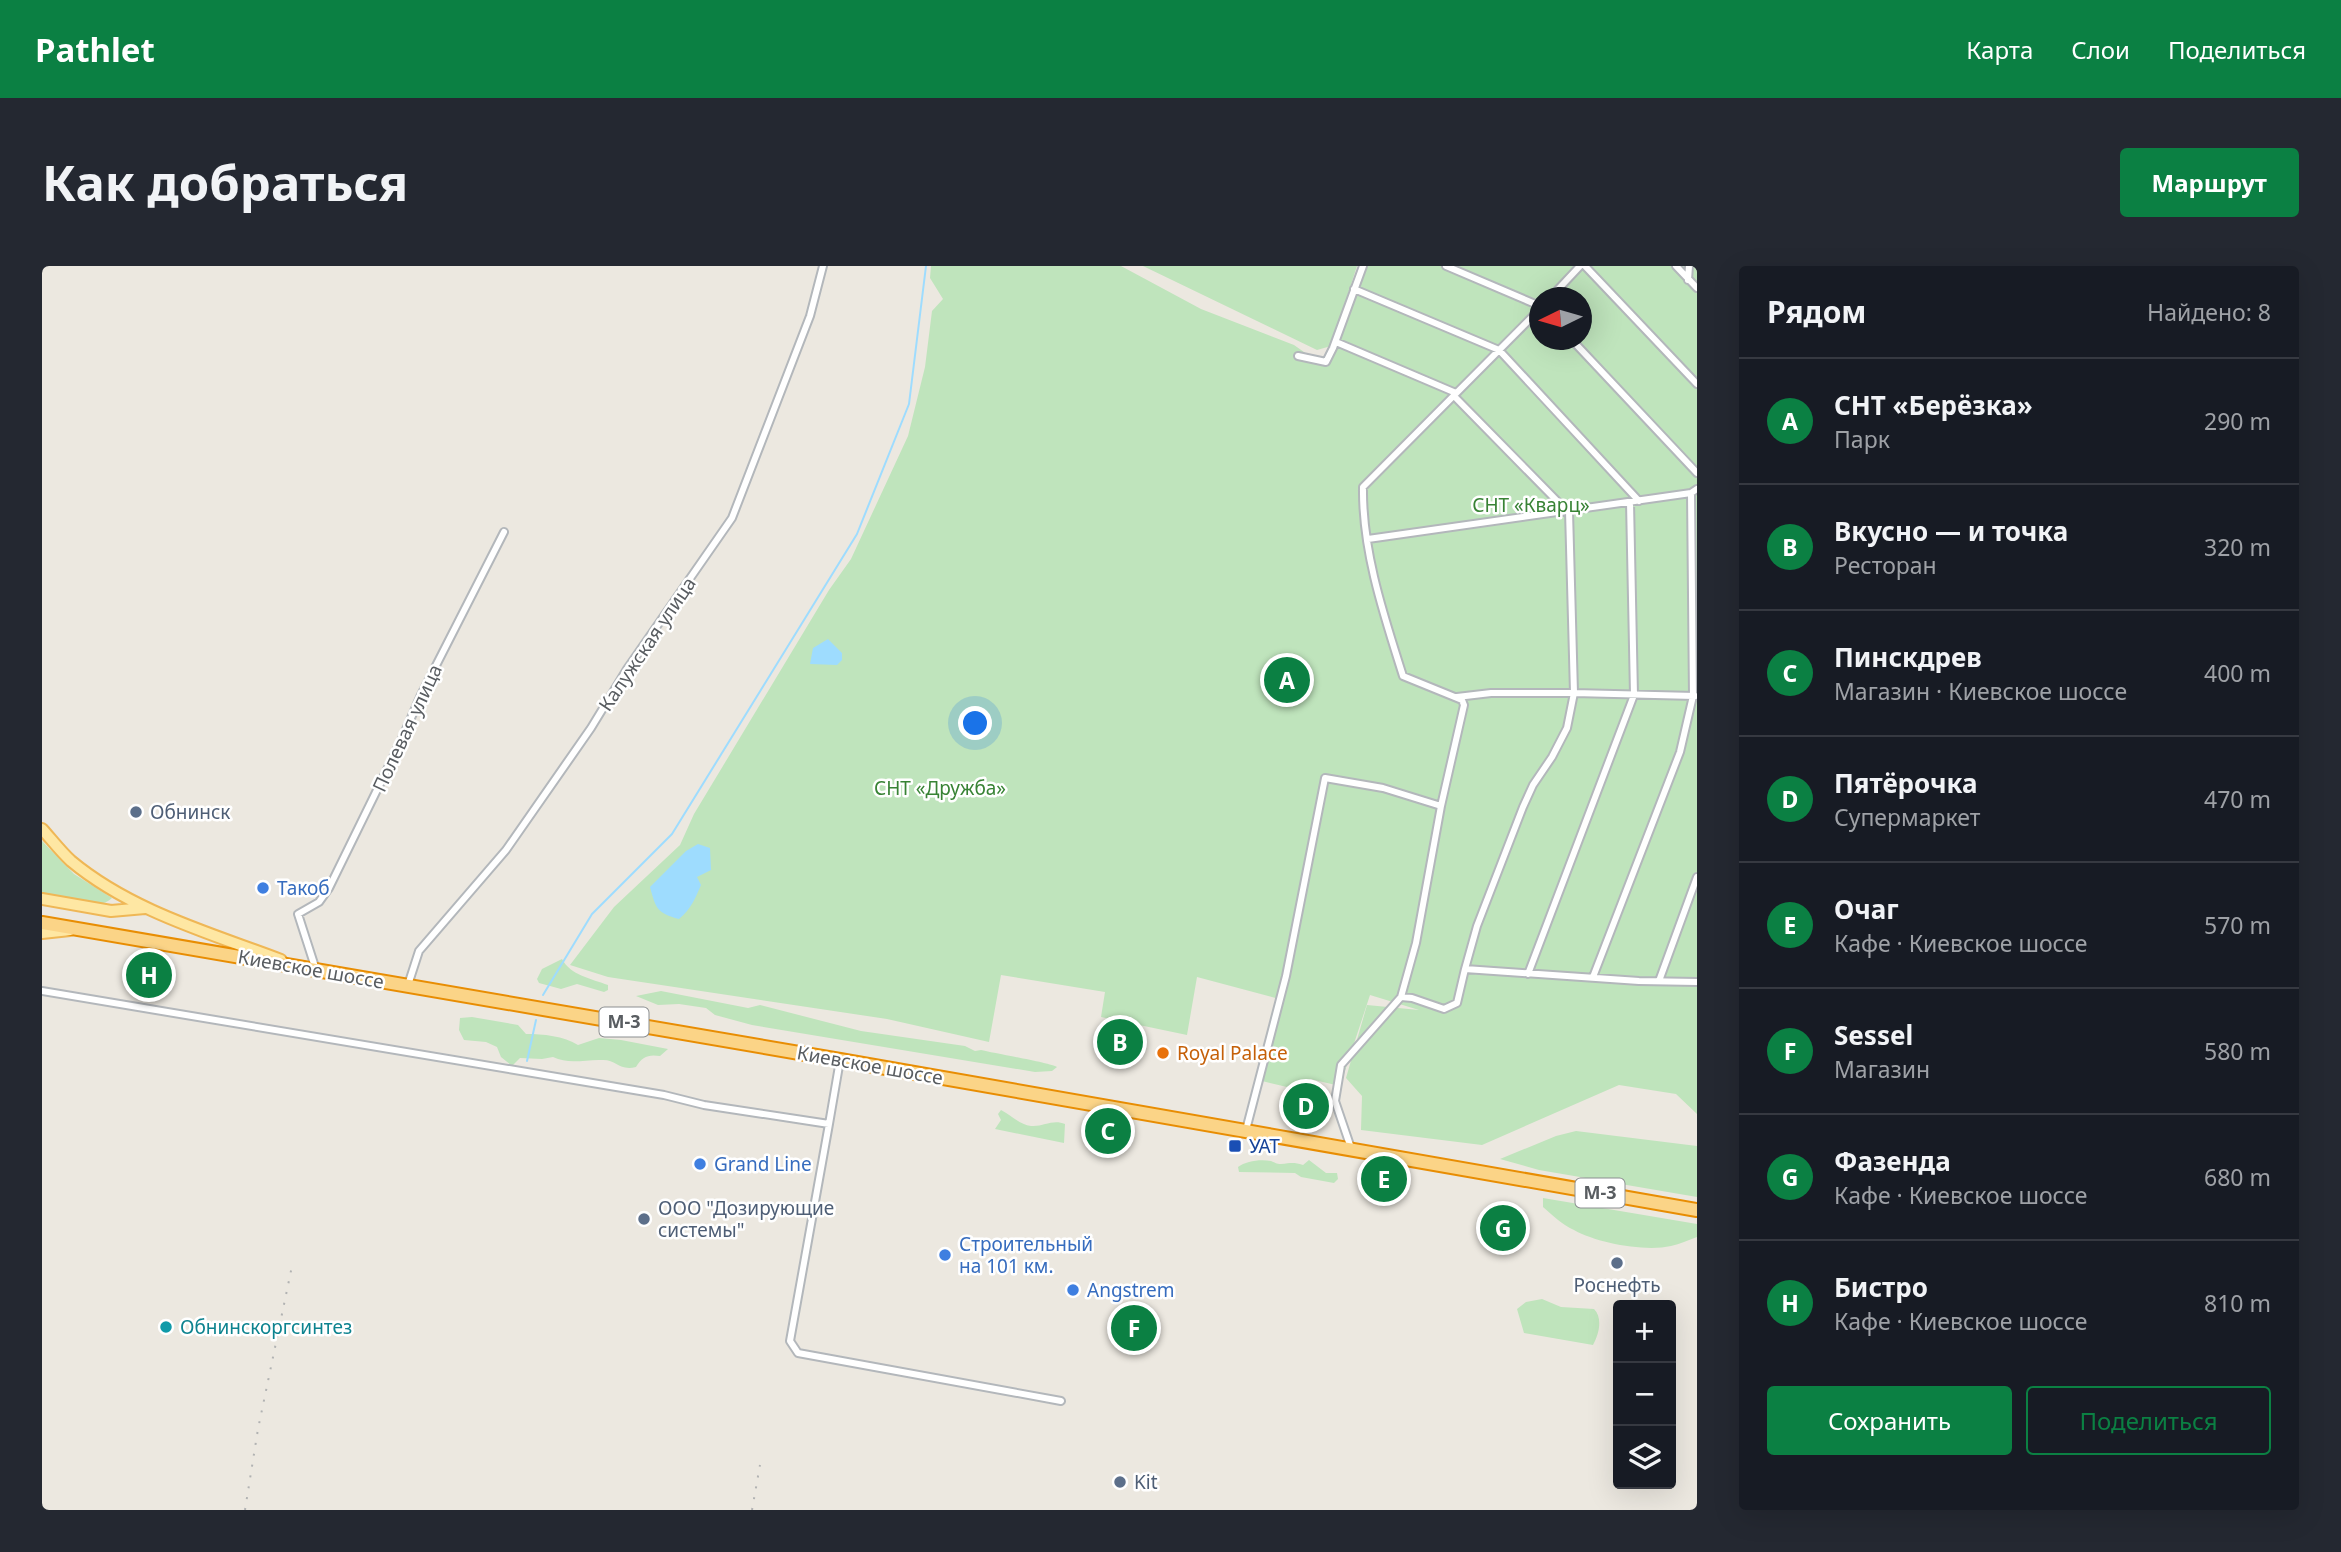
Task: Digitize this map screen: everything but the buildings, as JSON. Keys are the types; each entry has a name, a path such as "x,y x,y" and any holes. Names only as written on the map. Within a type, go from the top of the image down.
{"highway":[{"name":"Киевское шоссе","path":"42,923 1697,1210"}],"main road":[{"path":"42,829 70,860 145,908 298,967"},
{"path":"42,899 111,911 145,908"},
{"path":"42,933 76,929"}],"street":[{"name":"Калужская улица","path":"408,985 419,951 506,850 732,518 810,316 823,266"},
{"path":"1298,356 1326,362 1336,342 1363,266"},
{"path":"1446,266 1529,303"},
{"path":"1560,287 1580,266"},
{"path":"1585,266 1697,384"},
{"path":"1675,266 1697,288"},
{"path":"1688,279 1689,266"},
{"path":"1354,289 1499,350 1639,501"},
{"path":"1352,1149 1335,1101 1341,1065 1401,997 1416,943 1441,806 1464,705 1462,700 1403,676 1385,621 1363,518 1363,487 1529,318"},
{"path":"1336,342 1455,394 1561,505 1569,510"},
{"path":"1581,350 1697,473"},
{"path":"1368,539 1694,491 1695,696 1680,752 1593,977"},
{"path":"1528,974 1633,695 1630,502"},
{"path":"1401,997 1444,1009 1457,1003 1478,926 1523,807 1567,728 1574,693 1569,510"},
{"name":"Полевая улица","path":"316,970 298,914 319,902 329,888 380,786 421,695 504,532"},
{"path":"1456,698 1491,693 1695,696"},
{"path":"1246,1130 1286,975 1325,778 1383,788 1441,806"},
{"path":"1659,981 1697,877"},
{"path":"1465,969 1697,982"},
{"path":"42,991 829,1124"},
{"path":"840,1060 790,1342 799,1353 1061,1401"}],"green space":[{"path":"931,266 1121,266 1201,309 1294,345 1321,364 1332,348 1359,266 1697,266 1697,1114 1676,1094 1619,1085 1482,1145 1361,1130 1362,1096 1346,1078 1367,1005 1419,1010 1370,995 1340,1086 1310,1079 1304,1091 1262,1081 1283,1000 1197,977 1187,1035 1101,1017 1105,992 1001,975 989,1042 887,1019 608,977 570,965 614,907 680,845 694,814 829,590 851,559 908,436 925,367 932,311 943,299 930,278"},
{"path":"1143,266 1357,266 1331,346 1317,350"},
{"path":"42,841 74,874 112,898 88,905 42,896"},
{"path":"562,959 576,973 608,985 608,990 604,992 577,984 561,989 539,983 537,979 542,969"},
{"path":"661,991 748,1008 760,1005 861,1031 965,1046 975,1051 981,1050 1057,1067 1052,1071 1035,1072 752,1025 715,1015 706,1008 679,1004 658,1005 636,996"},
{"path":"472,1017 518,1025 526,1034 553,1036 578,1045 599,1038 668,1049 660,1056 646,1057 636,1067 630,1068 608,1060 571,1061 553,1057 520,1058 512,1066 501,1057 497,1047 486,1042 464,1040 459,1030 460,1018"},
{"path":"1001,1110 1027,1125 1056,1122 1065,1124 1064,1143 995,1129 1001,1120 998,1114"},
{"path":"1576,1131 1697,1146 1697,1197 1539,1170 1500,1159 1556,1136"},
{"path":"1258,1160 1303,1165 1309,1160 1326,1173 1337,1173 1338,1179 1334,1183 1301,1177 1295,1173 1239,1172 1238,1167"},
{"path":"1543,1198 1697,1224 1697,1237 1660,1248 1608,1242 1584,1235 1558,1220 1543,1207"},
{"path":"1542,1299 1561,1307 1594,1309 1599,1326 1593,1345 1524,1333 1517,1309 1526,1302"}],"water":[{"path":"828,639 842,653 842,660 837,665 810,664 813,648"},
{"path":"698,844 710,848 711,870 697,877 701,885 692,904 679,919 666,915 658,909 650,887 686,851"}],"waterway":[{"path":"543,995 592,914 672,834 857,534 909,404 926,266"},
{"path":"527,1061 536,1020"}],"railway":[{"path":"245,1510 258,1429 292,1266"},
{"path":"752,1510 760,1465"}],"place":[{"name":"СНТ «Берёзка»","path":"1287,680"},
{"name":"Обнинск","path":"136,812"},
{"name":"Такоб","path":"263,888"},
{"name":"Бистро","path":"149,975"},
{"name":"Вкусно — и точка","path":"1120,1042"},
{"name":"Royal Palace","path":"1163,1053"},
{"name":"Пятёрочка","path":"1306,1106"},
{"name":"Пинскдрев","path":"1108,1131"},
{"name":"УАТ","path":"1235,1146"},
{"name":"Grand Line","path":"700,1164"},
{"name":"Очаг","path":"1384,1179"},
{"name":"ООО \"Дозирующие системы\"","path":"644,1219"},
{"name":"Фазенда","path":"1503,1228"},
{"name":"Строительный на 101 км.","path":"945,1255"},
{"name":"Роснефть","path":"1617,1263"},
{"name":"Angstrem","path":"1073,1290"},
{"name":"Обнинскоргсинтез","path":"166,1327"},
{"name":"Sessel","path":"1134,1328"},
{"name":"Kit","path":"1120,1482"}],"park label":[{"name":"СНТ «Кварц»","path":"1531,505"},
{"name":"СНТ «Дружба»","path":"940,788"}]}
